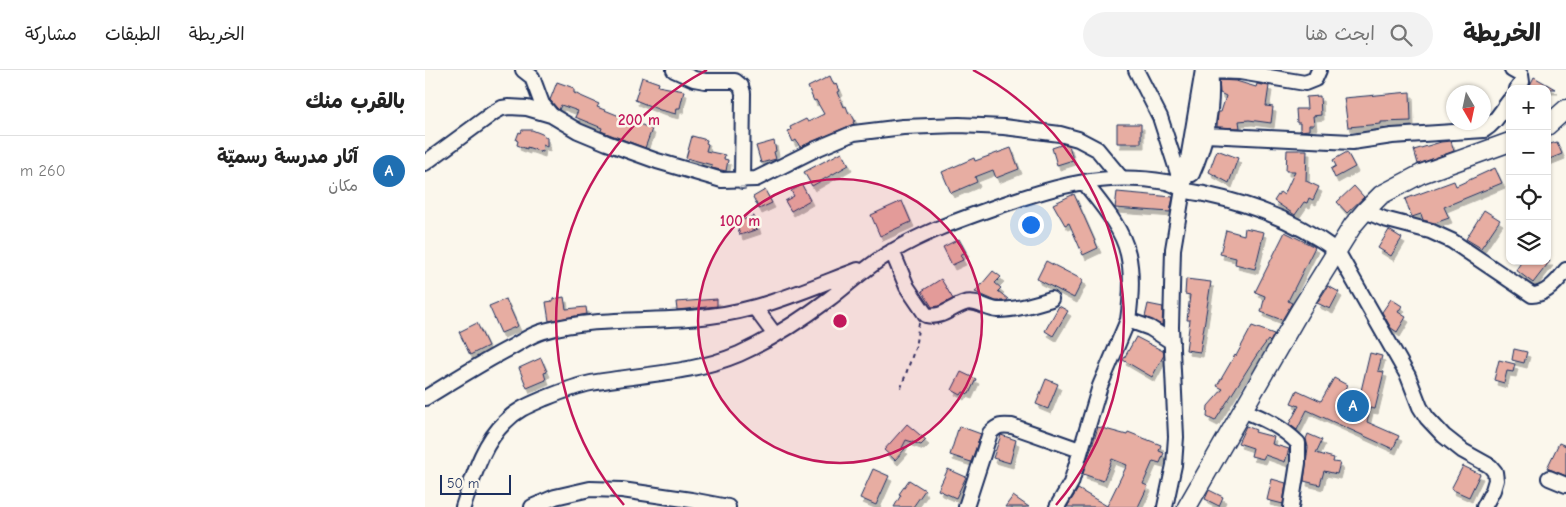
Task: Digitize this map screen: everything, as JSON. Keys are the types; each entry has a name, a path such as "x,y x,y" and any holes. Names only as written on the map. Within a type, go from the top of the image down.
{"main road":[{"path":"1551,122 1566,109"},
{"path":"1187,507 1242,410 1337,251 1353,225 1365,211 1381,196 1421,174 1506,143"}],"street":[{"path":"523,70 532,77 542,104 551,115"},
{"path":"674,70 693,79 735,81 741,86 743,93 743,181"},
{"path":"1136,70 1160,117 1181,188"},
{"path":"1165,507 1174,465 1175,444 1171,288 1173,249 1181,188 1203,70"},
{"path":"1181,188 1193,172 1206,135 1211,90 1210,70 1240,72 1305,83 1315,80 1319,70"},
{"path":"1512,70 1521,75 1522,82 1520,85"},
{"path":"1206,135 1352,142 1392,136 1484,130 1493,125 1498,114 1506,105"},
{"path":"425,163 487,117 502,108 518,107 551,115 586,134 657,161 722,180 743,181 756,179 816,149 854,133 903,127 959,125 1004,127 1060,134 1078,139 1089,143 1097,149 1121,178"},
{"path":"463,507 478,465 489,443 504,422 521,408 589,383 652,375 711,364 738,354 775,335 827,300 892,251 925,234 956,221 1049,189 1084,182 1121,178 1167,182 1181,188 1261,211 1308,232 1337,251 1408,376 1420,407 1427,418 1444,436 1463,451 1490,466 1495,472 1496,480 1493,490 1484,507"},
{"path":"1057,507 1071,483 1100,386 1128,320 1131,278 1128,254 1119,233 1084,182"},
{"path":"1365,211 1452,241 1532,295 1542,293 1566,270"},
{"path":"892,251 907,287 926,315 941,316 964,303 971,302 997,310 1051,299"},
{"path":"425,398 495,356 543,331 568,326 611,322 709,317 755,308 870,266"},
{"path":"755,308 775,335"},
{"path":"1128,320 1150,328 1172,342"},
{"path":"1242,410 1266,419 1281,428 1298,443 1298,463 1291,507"},
{"path":"965,507 990,433 996,426 1012,426 1080,450"},
{"path":"1549,478 1566,486"},
{"path":"532,507 555,497 590,489 622,490 728,507"}],"path":[{"path":"901,388 915,348 922,311"}],"building":[{"path":"830,76 834,85 837,84 844,107 846,106 849,114 851,113 855,121 853,122 854,124 800,147 796,140 793,142 788,131 791,130 790,127 806,119 808,122 824,114 816,100 814,101 808,87"},
{"path":"642,77 659,83 658,86 684,91 680,108 677,108 676,114 635,100"},
{"path":"1534,77 1548,85 1530,85"},
{"path":"1219,80 1236,81 1256,87 1257,84 1269,86 1266,106 1273,107 1271,123 1249,120 1239,121 1240,128 1217,127 1218,112 1221,112 1226,96 1220,93"},
{"path":"557,82 574,88 574,93 599,104 597,107 652,129 645,148 601,131 602,128 575,117 578,111 561,105 559,110 550,100"},
{"path":"1410,92 1411,121 1381,122 1381,124 1348,127 1344,98"},
{"path":"1320,96 1321,115 1313,116 1314,125 1309,125 1309,130 1300,131 1300,123 1297,123 1296,109 1307,109 1306,97"},
{"path":"1117,124 1141,124 1141,143 1117,143"},
{"path":"522,130 532,130 542,134 547,138 547,147 543,145 542,152 517,145 518,141 516,140 519,132 521,133"},
{"path":"692,136 707,140 706,151 725,155 724,159 728,160 726,171 711,168 712,165 686,158"},
{"path":"774,141 776,159 761,163 756,146"},
{"path":"1451,141 1454,151 1418,164 1414,150"},
{"path":"1557,142 1562,154 1551,158 1551,144"},
{"path":"1064,144 1069,145 1073,160 1057,165 1052,148"},
{"path":"1011,148 1019,169 996,178 993,170 975,177 977,182 951,193 942,172 974,158 975,161"},
{"path":"1217,150 1238,158 1229,183 1209,172"},
{"path":"1287,150 1307,150 1306,181 1319,187 1313,200 1309,198 1307,203 1304,202 1295,215 1274,201 1280,192 1284,195 1295,171 1286,171"},
{"path":"842,152 849,165 812,186 804,172"},
{"path":"1347,152 1355,167 1335,178 1331,169 1336,166 1333,160"},
{"path":"1495,168 1502,183 1444,207 1449,218 1435,223 1423,220 1421,214 1412,217 1405,199 1454,181 1456,186"},
{"path":"802,185 810,200 791,211 785,201 794,196 791,191"},
{"path":"1354,186 1364,197 1347,213 1337,202"},
{"path":"765,190 772,203 759,209 753,197"},
{"path":"1117,192 1173,197 1170,212 1115,208"},
{"path":"1074,194 1098,248 1083,255 1069,223 1065,225 1053,204"},
{"path":"902,201 911,222 880,236 871,215"},
{"path":"1484,210 1500,220 1481,248 1466,239"},
{"path":"754,216 758,229 740,235 736,222"},
{"path":"1245,228 1264,232 1255,269 1235,264 1236,258 1220,254 1226,230 1244,235"},
{"path":"1389,230 1402,238 1391,256 1378,248"},
{"path":"1285,232 1315,247 1288,301 1292,303 1282,320 1261,312 1265,296 1255,292"},
{"path":"959,239 966,252 960,255 963,260 952,265 943,247"},
{"path":"1046,261 1083,280 1074,298 1037,279"},
{"path":"1519,265 1547,265 1533,283 1516,270"},
{"path":"993,271 1001,277 995,283 1001,288 998,291 1008,299 1007,301 996,301 975,292"},
{"path":"941,279 953,299 939,306 932,307 922,291"},
{"path":"1186,279 1211,282 1200,352 1186,350 1190,320 1187,320 1190,295 1185,294"},
{"path":"1328,286 1339,292 1330,309 1317,303"},
{"path":"564,297 566,309 586,307 587,314 549,321 546,302"},
{"path":"506,299 518,326 501,333 489,306"},
{"path":"717,299 717,306 677,310 676,302"},
{"path":"1391,299 1402,306 1398,312 1406,317 1397,332 1391,328 1382,312"},
{"path":"1148,304 1163,307 1162,325 1145,317"},
{"path":"1059,306 1068,311 1053,336 1045,331"},
{"path":"477,323 488,346 470,355 459,332"},
{"path":"1252,326 1274,334 1270,342 1268,340 1256,356 1215,421 1207,417 1208,406 1223,389 1217,386"},
{"path":"1136,337 1163,351 1164,355 1152,377 1123,360"},
{"path":"1514,349 1527,352 1524,363 1512,360"},
{"path":"1370,353 1382,356 1378,371 1384,372 1375,409 1370,408 1367,422 1399,436 1393,449 1307,410 1297,430 1289,424 1299,406 1291,403 1297,390 1321,401 1334,378 1347,385 1335,408 1355,416"},
{"path":"541,358 547,372 544,373 546,380 527,388 519,368"},
{"path":"1499,360 1515,364 1513,372 1507,371 1504,383 1494,380"},
{"path":"961,372 976,379 969,394 963,392 961,395 952,390"},
{"path":"1046,379 1058,384 1048,409 1036,404"},
{"path":"907,424 926,440 921,445 906,440 902,448 905,449 895,460 884,450"},
{"path":"959,426 981,434 971,462 950,455"},
{"path":"1246,426 1256,430 1255,432 1274,437 1272,444 1289,449 1285,462 1265,455 1263,459 1251,456 1253,448 1238,443"},
{"path":"1098,427 1127,435 1128,432 1161,445 1159,451 1164,453 1160,463 1153,461 1143,484 1148,486 1138,507 1067,507 1078,489 1107,506 1127,465 1112,459 1103,481 1083,474"},
{"path":"1308,434 1322,440 1316,453 1334,458 1333,462 1340,463 1337,474 1324,471 1320,485 1304,481 1308,447 1306,439"},
{"path":"1001,435 1016,440 1010,463 993,458"},
{"path":"1559,443 1566,446 1566,476 1547,468"},
{"path":"1463,466 1480,474 1469,497 1451,489"},
{"path":"873,469 889,476 876,505 860,498"},
{"path":"948,469 966,477 956,498 938,490"},
{"path":"1272,479 1286,483 1283,504 1267,500"},
{"path":"909,480 925,490 913,507 894,507 901,495 899,494"},
{"path":"1209,490 1223,497 1219,506 1205,499"},
{"path":"1013,496 1029,507 1005,507"}],"place":[{"name":"آثار مدرسة رسميّة","path":"1353,406"}]}
